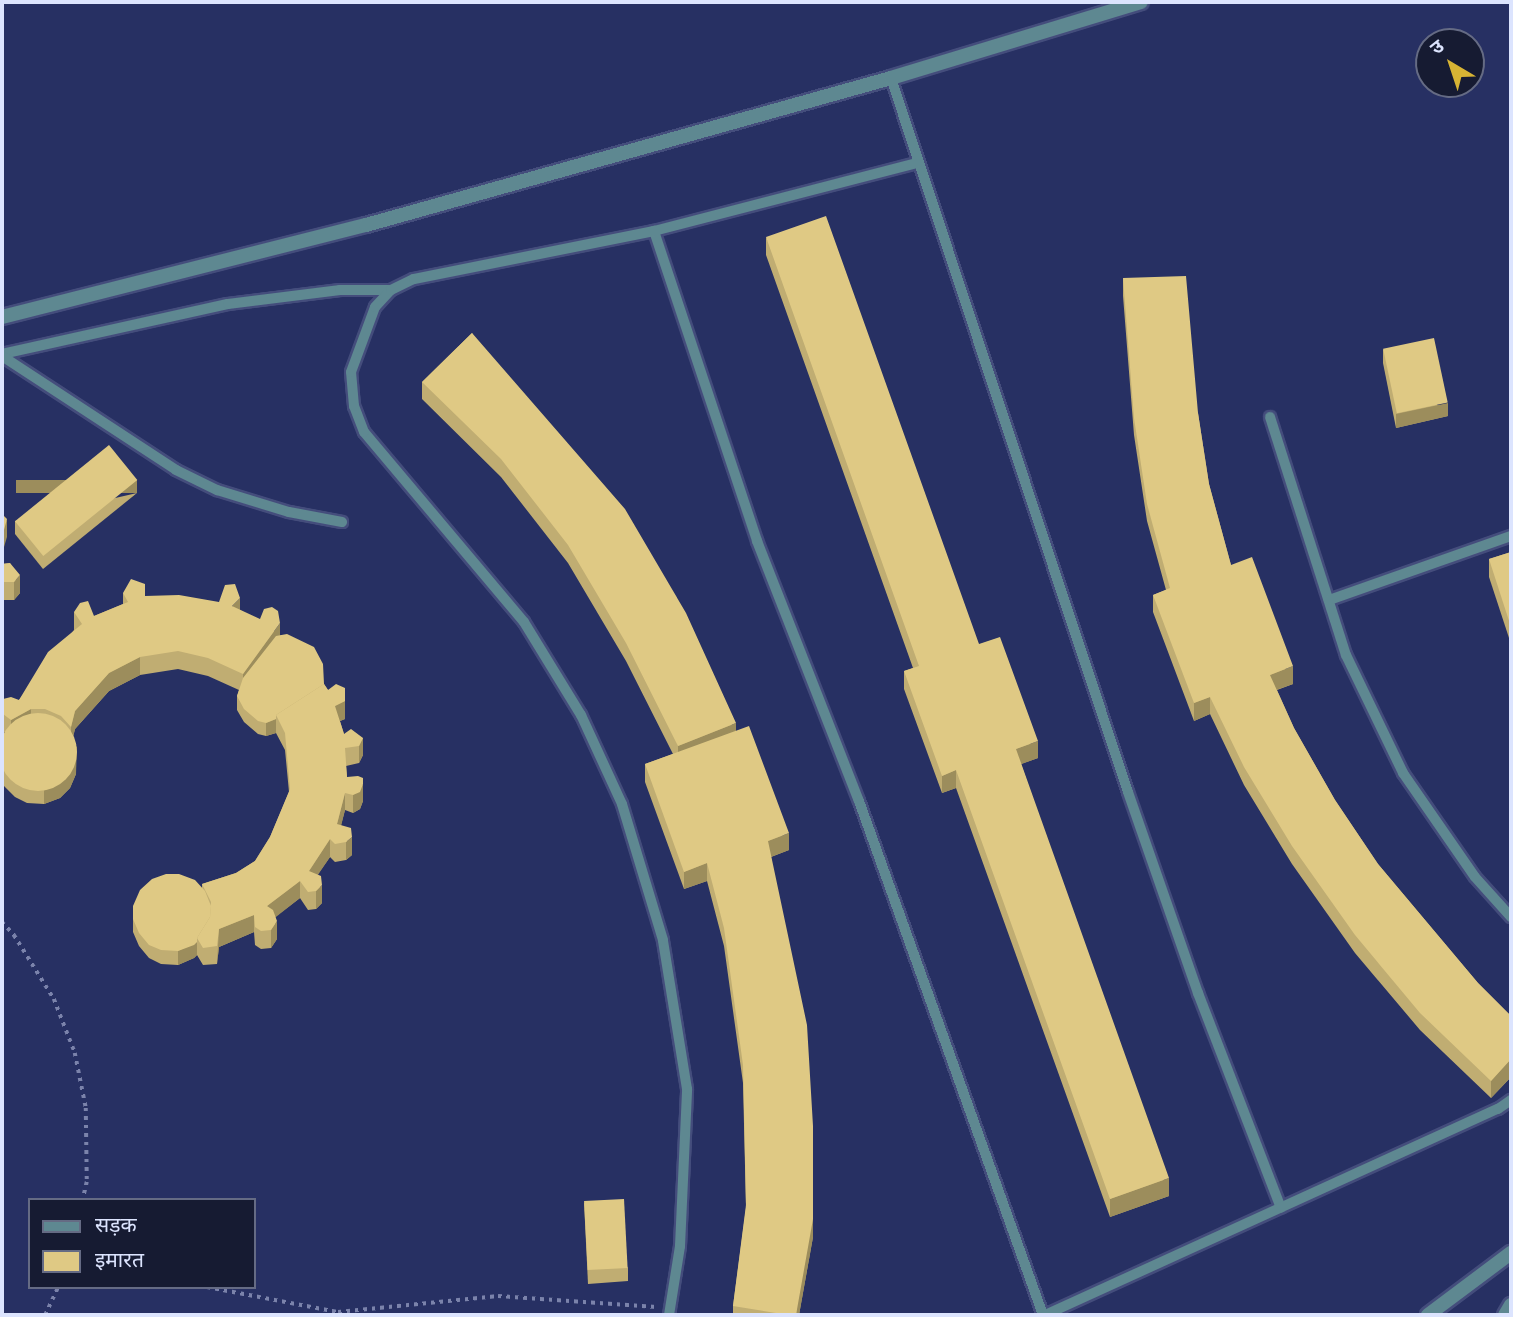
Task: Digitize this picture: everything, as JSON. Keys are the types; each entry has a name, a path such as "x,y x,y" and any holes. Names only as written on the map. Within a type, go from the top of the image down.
{"street":[{"path":"2,317 366,225 891,78 1141,2"},
{"path":"1428,1315 1511,1253"},
{"path":"1505,1315 1511,1306"}],"lane":[{"path":"891,78 917,163 1185,955 1281,1208"},
{"path":"665,1313 680,1246 687,1089 663,940 622,804 582,715 524,622 364,432 354,406 351,372 375,307 391,290 414,279 654,231 917,163"},
{"path":"654,231 757,541 859,801 1044,1315 1511,1100"},
{"path":"2,355 228,304 340,290 391,290"},
{"path":"2,355 176,470 217,490 289,512 342,522"},
{"path":"1270,417 1346,655 1403,773 1475,877 1511,917"},
{"path":"1329,600 1511,536"}],"path":[{"path":"2,922 14,935 54,999 75,1053 86,1108 87,1182 83,1198"},
{"path":"45,1315 57,1289"},
{"path":"217,1289 338,1312 498,1296 655,1306 665,1313"}],"building":[{"path":"826,216 979,644 1000,637 1038,741 1016,749 1169,1178 1110,1199 956,770 942,776 904,671 919,666 766,237"},
{"path":"1186,276 1198,413 1209,484 1231,565 1252,557 1293,666 1270,675 1294,728 1335,800 1378,864 1478,983 1511,1016 1511,1059 1491,1081 1420,1013 1355,935 1292,846 1244,767 1210,697 1194,703 1153,595 1170,588 1147,504 1134,418 1123,278"},
{"path":"472,333 625,509 686,613 736,723 678,746 626,643 568,545 501,459 422,382"},
{"path":"1434,338 1448,403 1397,413 1383,349"},
{"path":"109,445 137,480 43,556 15,521"},
{"path":"2,514 7,519 4,530 2,530"},
{"path":"1511,552 1511,627 1489,559"},
{"path":"10,563 20,575 14,582 2,582 2,564"},
{"path":"131,579 145,584 145,596 179,595 219,602 225,585 235,584 240,598 232,606 260,619 264,609 272,607 278,611 280,623 243,674 208,658 178,651 140,657 109,673 75,711 71,727 61,716 45,709 31,709 11,720 3,714 3,699 11,697 19,700 48,652 82,624 74,612 80,603 88,601 94,616 128,602 123,593"},
{"path":"287,634 314,647 323,664 324,684 276,715 276,719 266,723 258,721 244,709 237,696 243,678 276,636"},
{"path":"324,684 328,690 336,684 345,688 345,701 335,706 344,734 351,729 363,738 359,746 345,748 347,777 363,778 360,792 353,795 345,793 337,824 351,828 352,837 346,842 335,844 330,839 309,871 321,876 322,885 316,891 308,892 300,881 267,906 273,910 277,921 271,930 261,931 255,927 254,915 219,929 217,946 203,948 197,938 210,917 211,902 202,884 236,873 255,861 270,837 290,789 285,733 276,715"},
{"path":"38,713 53,716 65,725 74,737 77,752 74,767 65,779 53,788 38,791 23,788 11,779 2,767 -1,752 2,737 11,725 23,716"},
{"path":"749,726 789,833 768,841 807,1025 813,1126 813,1219 796,1315 733,1306 746,1205 743,1065 724,928 707,863 684,872 645,764"},
{"path":"166,874 179,874 195,880 205,891 211,906 210,917 197,942 178,951 161,950 149,945 139,933 133,919 133,906 140,890 152,879"},
{"path":"624,1199 628,1268 588,1270 584,1201"}]}
